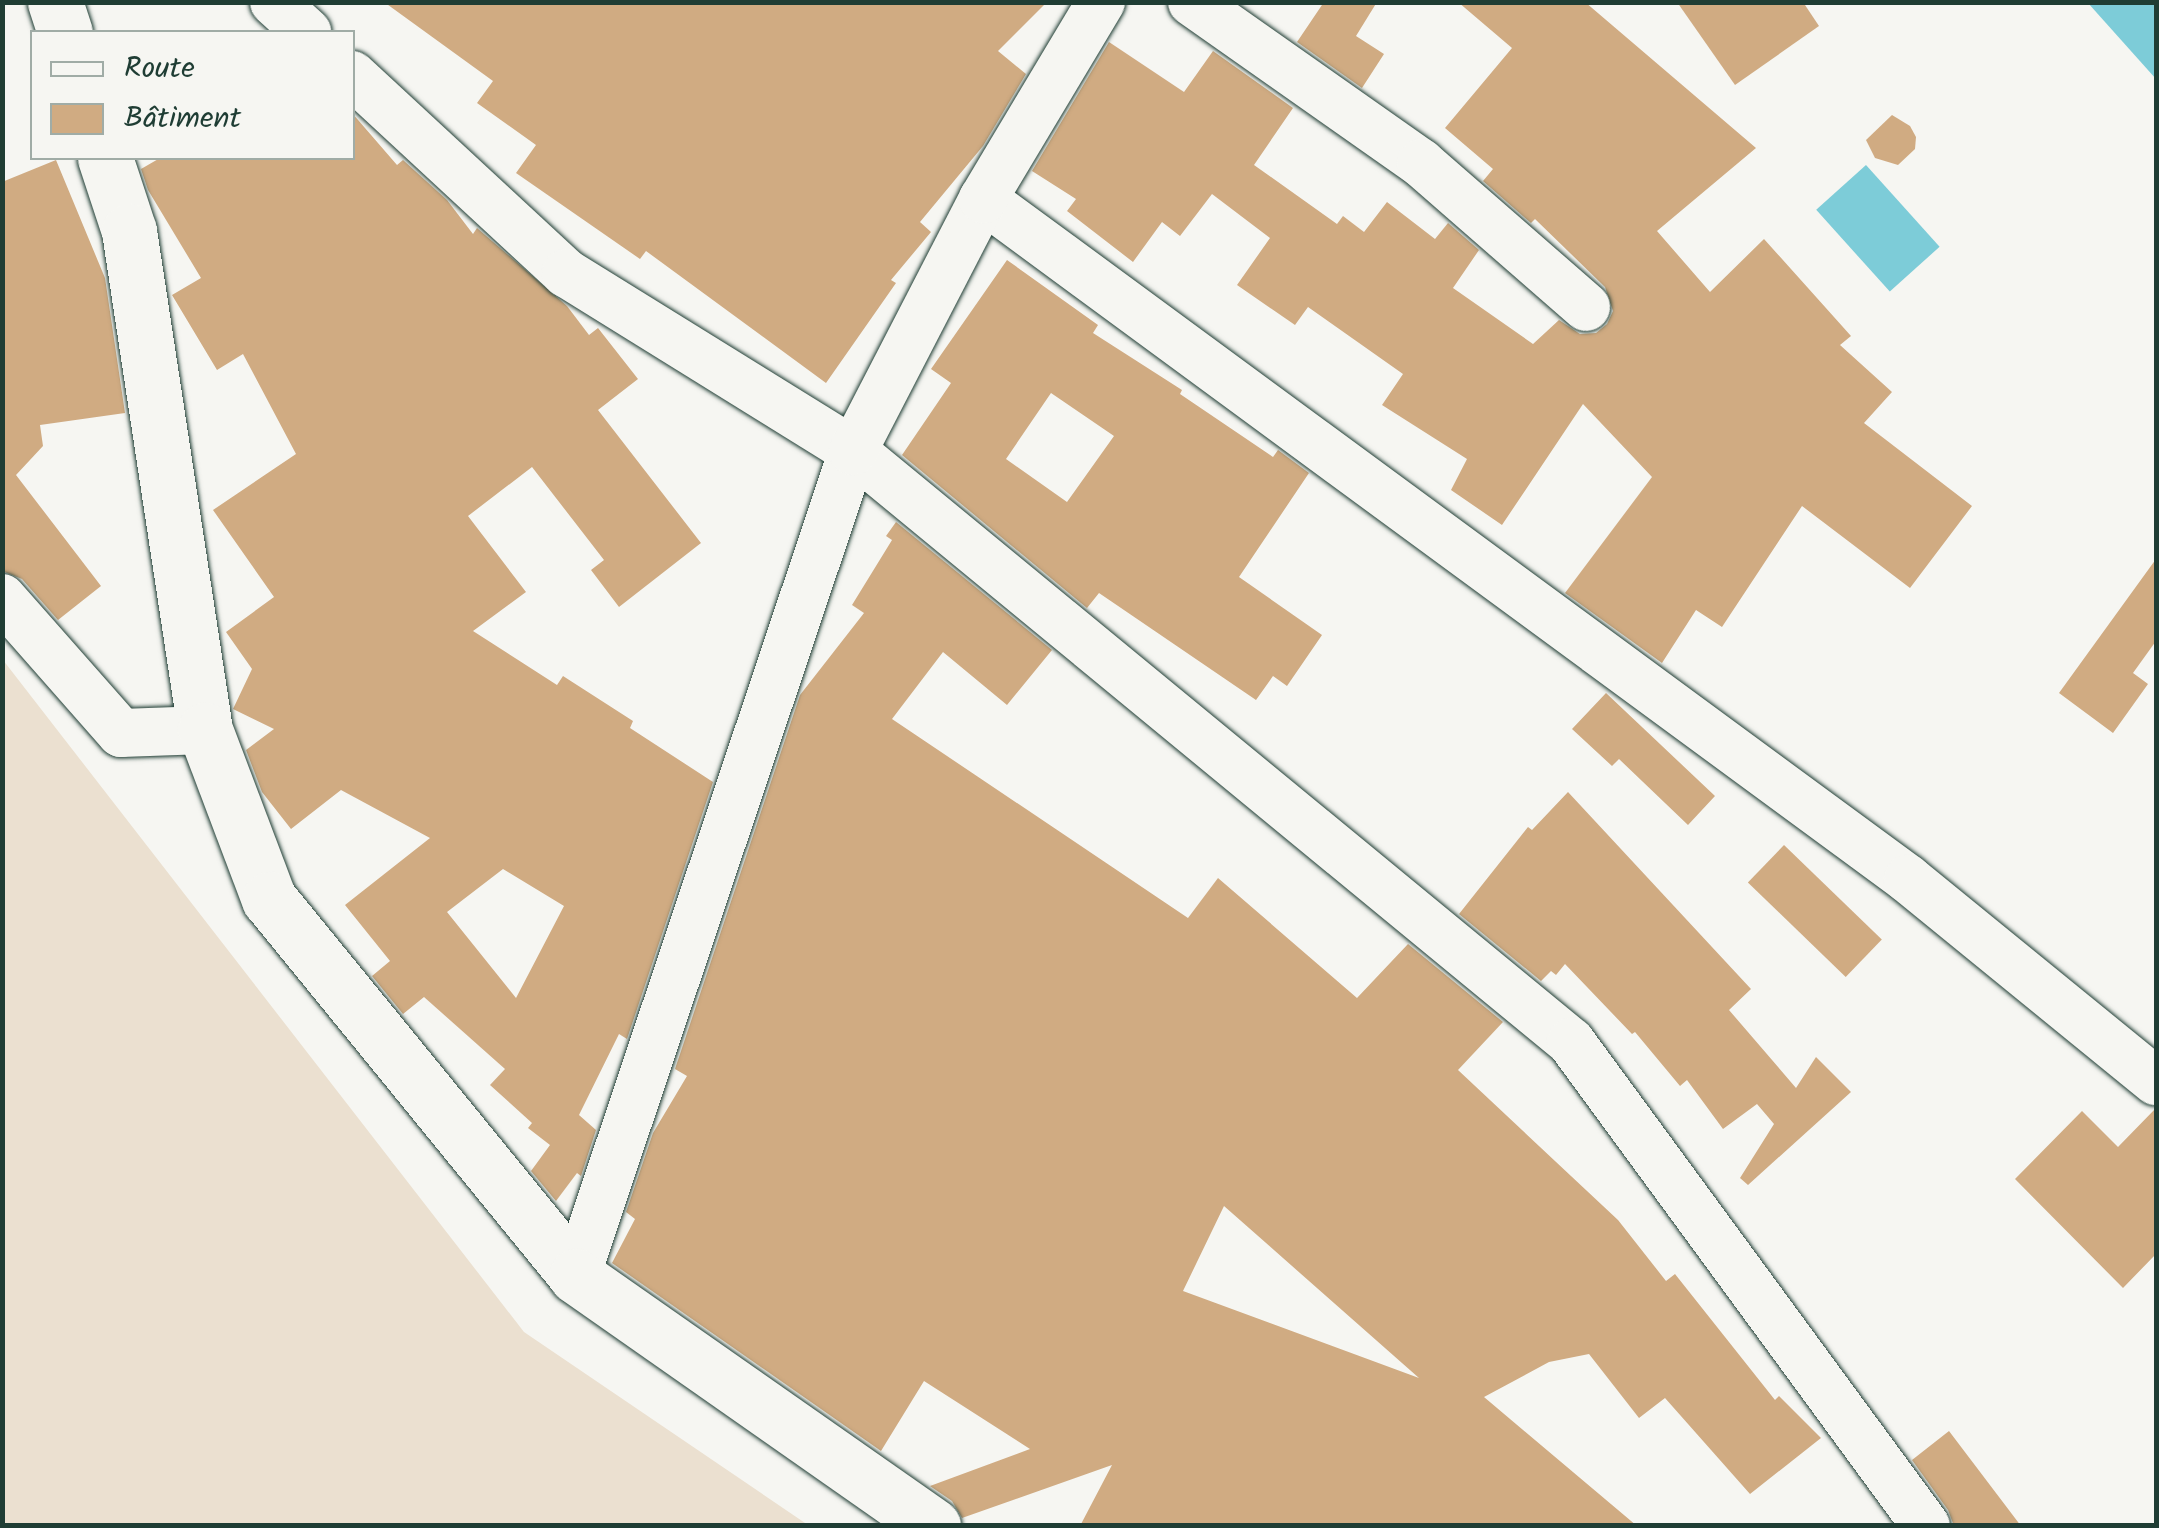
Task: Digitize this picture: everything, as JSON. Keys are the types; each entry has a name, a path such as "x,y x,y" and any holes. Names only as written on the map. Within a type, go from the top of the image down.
{"street":[{"path":"55,2 63,30"},
{"path":"274,2 304,30"},
{"path":"576,1276 852,450 983,199 1101,2"},
{"path":"1192,2 1421,163 1586,306"},
{"path":"355,78 566,273 852,450 1571,1042 1926,1526"},
{"path":"106,160 129,231 205,730 269,899 576,1276 933,1526"},
{"path":"983,199 1908,879 2156,1081"},
{"path":"2,598 121,733 205,730"}],"shaded area":[{"path":"3,660 524,1332 808,1525 3,1525"}],"water":[{"path":"2088,3 2156,3 2156,79"},
{"path":"1866,165 1940,247 1890,292 1816,210"}],"building":[{"path":"384,2 1047,2 998,51 1026,74 983,146 920,222 931,232 891,280 896,283 826,383 646,251 640,259 516,173 536,145 477,103 493,81"},
{"path":"1324,2 1377,2 1356,36 1384,54 1362,88 1297,42"},
{"path":"1458,2 1585,2 1756,148 1657,231 1710,292 1764,239 1851,336 1840,345 1892,392 1864,423 1972,506 1910,588 1802,506 1722,627 1696,610 1662,663 1565,593 1652,477 1583,404 1502,525 1451,490 1467,459 1382,405 1403,374 1308,307 1295,325 1237,285 1270,238 1212,194 1180,236 1162,222 1133,262 1067,211 1076,199 1032,171 1109,42 1184,92 1213,51 1293,108 1254,165 1337,224 1343,216 1364,232 1387,202 1435,239 1448,223 1479,250 1453,288 1533,344 1559,320 1580,334 1596,333 1607,324 1613,311 1605,287 1535,219 1531,223 1483,181 1493,169 1445,128 1512,48"},
{"path":"1677,2 1803,2 1819,26 1735,85"},
{"path":"1892,115 1910,126 1916,137 1915,149 1898,165 1875,158 1866,140"},
{"path":"355,116 397,165 403,160 447,200 473,234 477,228 567,306 589,335 598,328 638,379 598,410 701,543 619,607 591,570 604,560 532,467 468,516 526,592 473,631 557,685 563,676 633,721 630,728 713,782 627,1039 619,1034 579,1115 596,1130 581,1176 577,1173 556,1201 531,1171 550,1145 528,1128 532,1123 490,1085 505,1069 424,997 403,1014 372,976 390,961 345,905 430,838 341,790 291,829 262,792 246,750 274,729 233,709 252,669 226,632 274,597 213,510 296,454 243,354 217,370 172,295 201,278 148,190 141,169 157,160 355,160","holes":["503,869 564,906 516,998 447,912"]},
{"path":"56,160 105,278 125,413 40,425 43,446 16,475 101,586 58,620 22,579 2,571 2,182"},
{"path":"1007,260 1098,325 1093,333 1182,390 1180,394 1273,457 1278,450 1309,473 1239,577 1322,635 1287,686 1273,676 1256,700 1099,593 1087,608 902,455 951,383 931,369","holes":["1051,393 1114,436 1067,502 1006,459"]},
{"path":"896,522 1052,650 1007,705 943,652 892,719 1188,918 1218,878 1357,998 1408,944 1503,1022 1458,1070 1618,1220 1666,1281 1675,1274 1775,1400 1779,1396 1821,1438 1750,1494 1665,1398 1639,1418 1589,1354 1549,1362 1484,1397 1637,1526 1080,1526 1112,1465 962,1518 952,1501 930,1486 1030,1449 924,1381 881,1451 612,1263 635,1219 626,1212 653,1133 687,1076 675,1069 800,695 864,613 852,605 892,540 886,536","holes":["1224,1206 1419,1378 1183,1291"]},
{"path":"2156,559 2156,641 2133,673 2148,684 2113,733 2059,693"},
{"path":"1606,693 1715,796 1688,825 1619,759 1612,766 1572,729"},
{"path":"1568,792 1751,989 1729,1010 1796,1088 1816,1057 1851,1092 1748,1185 1740,1178 1774,1124 1757,1104 1723,1129 1687,1080 1680,1086 1635,1032 1632,1034 1565,964 1556,975 1551,971 1541,981 1459,914 1528,827 1532,830"},
{"path":"1784,845 1882,939 1846,977 1748,882"},
{"path":"2156,1108 2156,1254 2123,1288 2015,1179 2082,1111 2118,1147"},
{"path":"1949,1431 2021,1526 1954,1526 1948,1510 1912,1460"}]}
